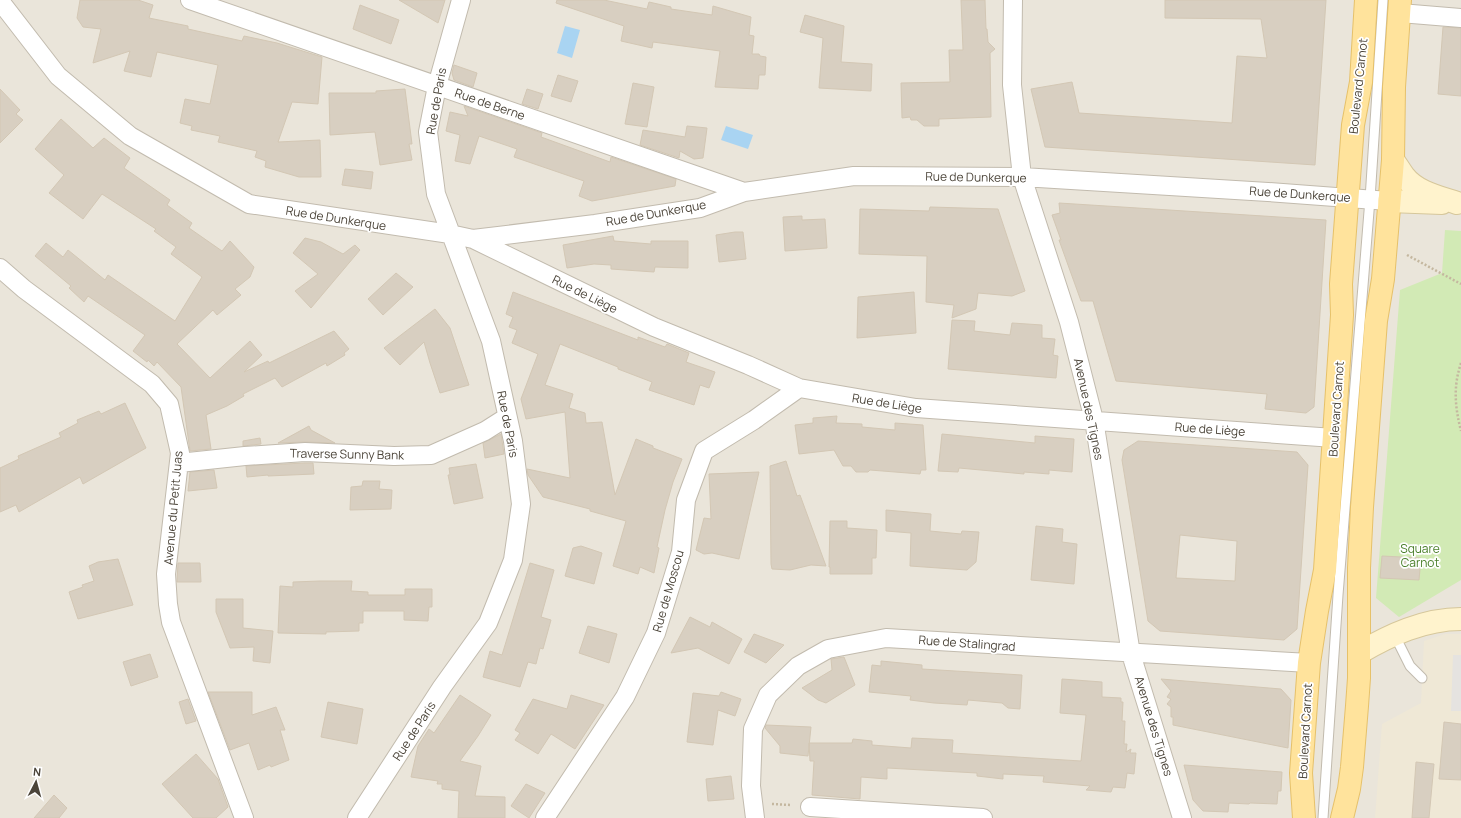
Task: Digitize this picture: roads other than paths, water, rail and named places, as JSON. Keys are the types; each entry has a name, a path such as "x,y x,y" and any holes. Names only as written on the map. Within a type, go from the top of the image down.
{"main road":[{"name":"Boulevard Carnot","path":"1342,818 1352,767 1359,678 1359,568 1362,507 1376,321 1384,278 1353,125 1360,82 1366,0"},
{"name":"Boulevard Carnot","path":"1304,818 1301,773 1309,663 1316,611 1325,570 1342,315 1341,284 1369,199 1393,160 1394,4"},
{"path":"1393,160 1410,182 1434,196 1459,203"},
{"path":"1369,199 1415,203 1459,203"},
{"path":"1359,653 1394,634 1423,624 1449,619 1461,619"}],"street":[{"name":"Rue de Berne","path":"190,0 744,192"},
{"name":"Rue de Paris","path":"357,818 442,687 488,623 513,560 522,504 513,441 491,341 436,194 428,132 437,86 461,0"},
{"name":"Avenue des Tignes","path":"1013,0 1012,85 1022,177 1069,322 1094,420 1132,654 1182,818"},
{"name":"Rue de Dunkerque","path":"0,1 58,76 130,136 249,204 450,234 473,240 700,208 744,192 854,176 1022,177 1369,199"},
{"path":"1394,4 1461,18"},
{"name":"Rue de Liège","path":"473,240 654,328 748,365 799,388 916,408 1334,438"},
{"name":"Avenue du Petit Juas","path":"0,268 24,289 152,384 169,404 180,453 166,574 171,622 244,818"},
{"name":"Rue de Moscou","path":"545,818 625,697 656,633 681,552 686,500 704,451 754,420 799,388"},
{"name":"Traverse Sunny Bank","path":"179,463 245,456 305,452 394,456 431,454 485,431 507,417"},
{"name":"Rue de Stalingrad","path":"754,810 751,786 753,730 768,695 798,666 828,649 886,638 1132,654 1309,663"},
{"path":"810,807 984,818"}],"lane":[{"path":"1323,818 1338,595 1369,199 1394,4"},
{"path":"1394,634 1410,666 1422,678"}],"water":[{"path":"565,26 580,30 572,58 557,53"},
{"path":"726,126 753,135 748,149 721,140"}],"park label":[{"name":"Square Carnot","path":"1420,555"}]}
